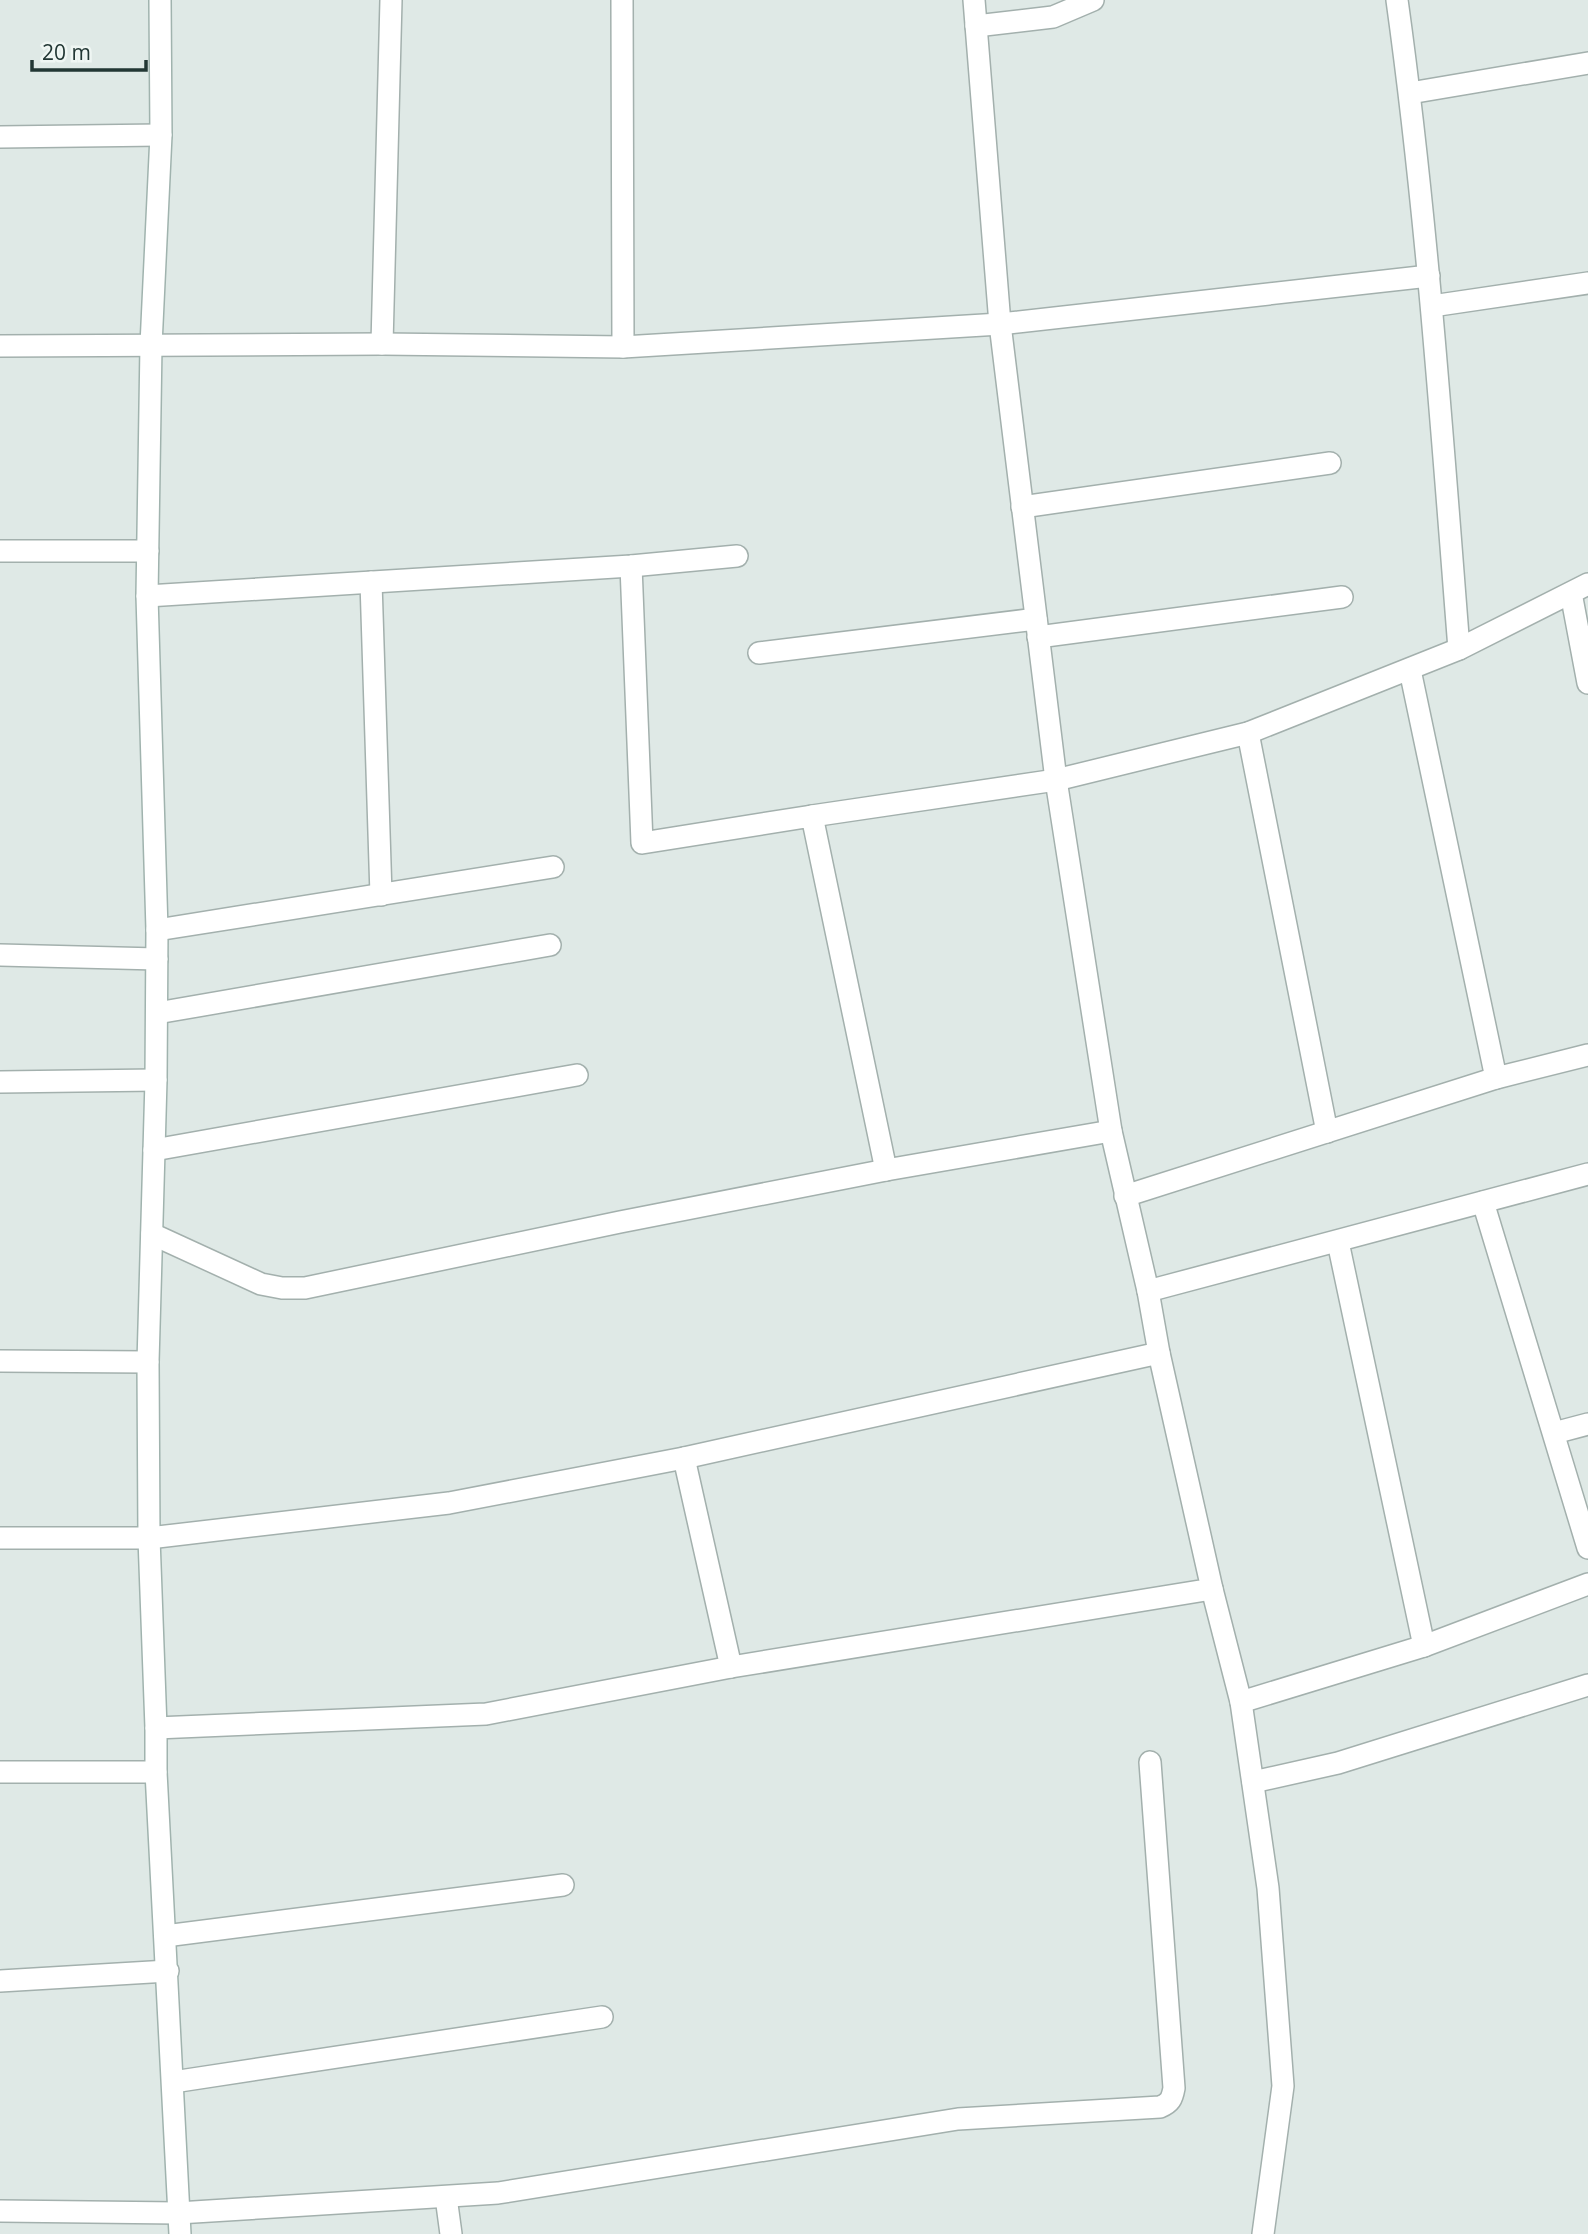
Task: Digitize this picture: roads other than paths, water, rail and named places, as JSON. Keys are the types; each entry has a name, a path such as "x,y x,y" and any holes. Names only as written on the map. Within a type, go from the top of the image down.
{"street":[{"path":"160,0 161,135 151,345 147,596 157,930 156,1080 148,1362 149,1538 156,1772 179,2223"},
{"path":"382,344 391,0"},
{"path":"622,0 623,347"},
{"path":"974,0 1000,324 1056,780 1111,1131 1212,1589 1241,1702 1268,1888 1283,2086 1263,2234"},
{"path":"976,26 1053,17 1093,0"},
{"path":"1397,0 1410,93 1432,306 1459,649"},
{"path":"1410,93 1588,63"},
{"path":"0,137 161,135"},
{"path":"0,346 382,344 623,347 1000,324 1429,276"},
{"path":"1432,306 1588,283"},
{"path":"1022,507 1330,463"},
{"path":"0,551 148,551"},
{"path":"147,596 631,566 737,556"},
{"path":"631,566 642,844 1056,780 1248,733 1459,649 1579,588 1588,683"},
{"path":"371,582 381,895"},
{"path":"758,653 1342,597"},
{"path":"1410,670 1496,1078"},
{"path":"1248,733 1327,1132"},
{"path":"812,816 886,1170"},
{"path":"157,930 552,867"},
{"path":"157,1013 550,946"},
{"path":"0,956 156,959"},
{"path":"1125,1196 1496,1078 1588,1055"},
{"path":"154,1150 576,1074"},
{"path":"0,1082 156,1080"},
{"path":"152,1234 261,1284 282,1289 305,1288 886,1170 1111,1131"},
{"path":"1148,1291 1588,1174"},
{"path":"1483,1202 1588,1548"},
{"path":"1338,1242 1424,1646"},
{"path":"0,1538 149,1538 449,1503 684,1458 1159,1353"},
{"path":"0,1362 148,1362"},
{"path":"1553,1433 1588,1424"},
{"path":"684,1458 731,1667"},
{"path":"1241,1702 1424,1646 1588,1584"},
{"path":"156,1728 486,1714 731,1667 1212,1589"},
{"path":"1253,1782 1338,1763 1588,1685"},
{"path":"0,2211 179,2223 533,2189 958,2119 1152,2109 1169,2103 1174,2088 1150,1762"},
{"path":"0,1772 156,1772"},
{"path":"165,1936 564,1885"},
{"path":"0,1980 168,1971"},
{"path":"173,2082 602,2017"},
{"path":"446,2197 451,2234"}]}
